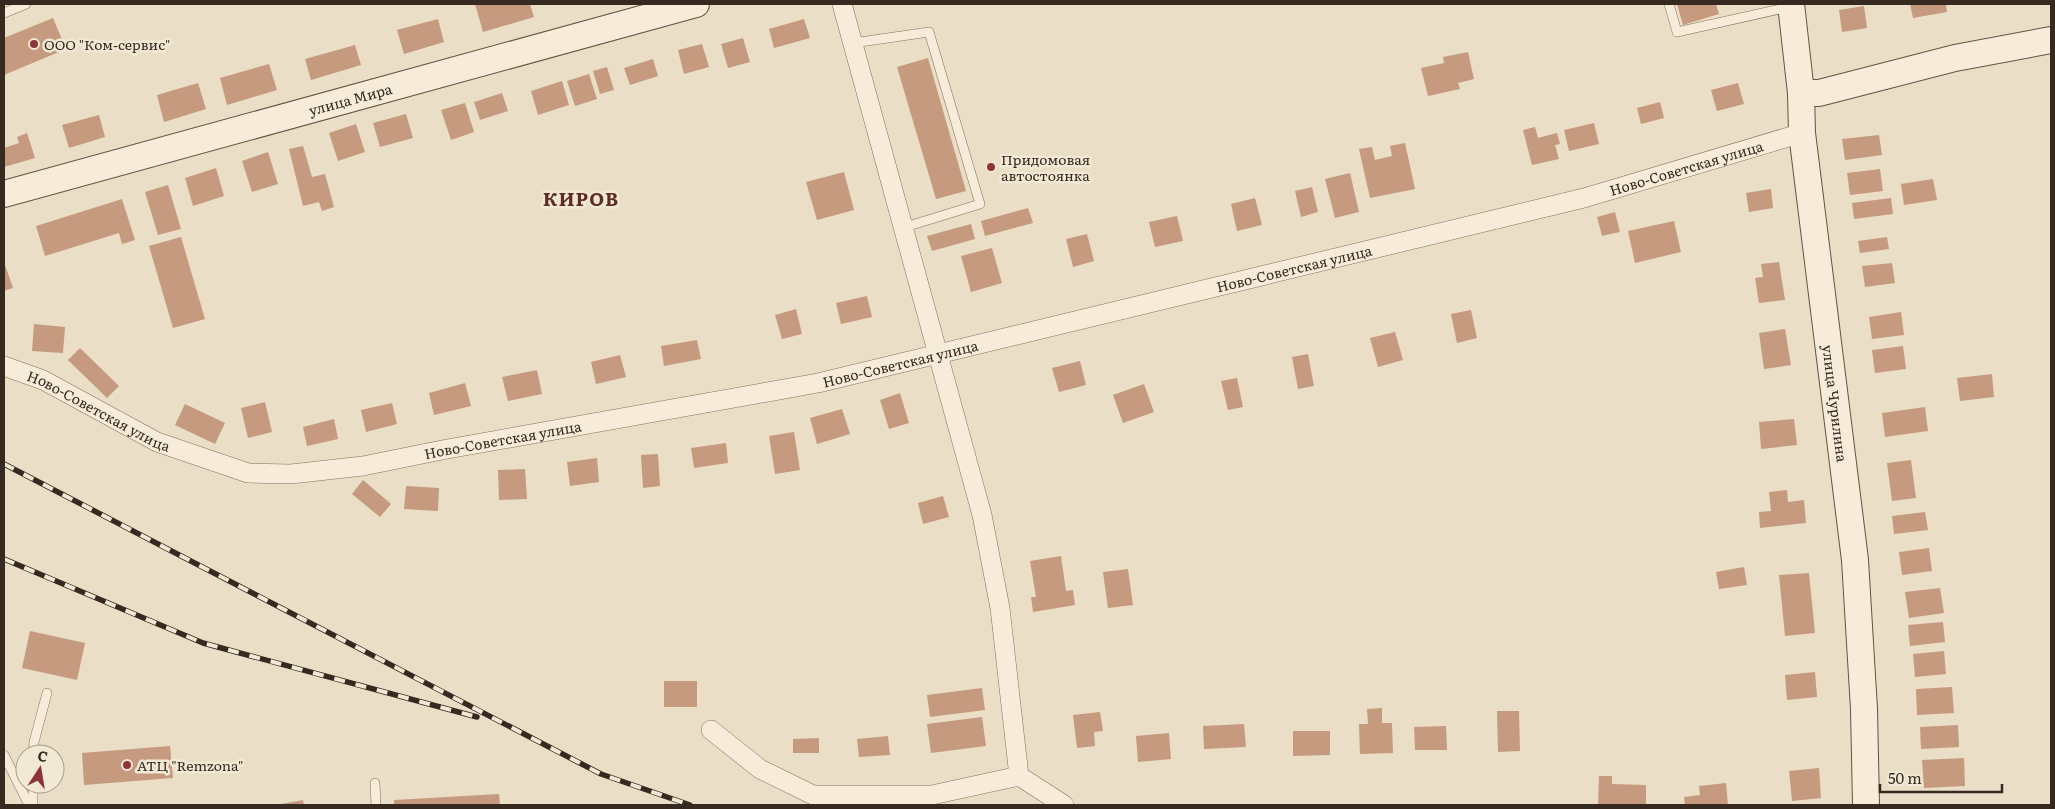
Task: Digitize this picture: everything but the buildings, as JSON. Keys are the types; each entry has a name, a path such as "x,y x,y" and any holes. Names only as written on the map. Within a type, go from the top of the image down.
{"street":[{"name":"улица Мира","path":"4,194 696,4"},
{"path":"842,4 936,354 982,515 1000,608 1019,776"},
{"name":"улица Чурилина","path":"1792,5 1801,93 1802,133 1855,560 1864,708 1866,805"},
{"path":"1801,93 1819,93 1955,58 2051,40"},
{"name":"Ново-Советская улица","path":"4,366 43,380 157,442 248,473 292,474 363,466 442,450 818,383 1584,198 1802,133"},
{"path":"711,730 760,769 814,795 932,795 1019,776 1064,805"}],"lane":[{"path":"4,12 26,4"},
{"path":"1669,4 1677,32 1792,5"},
{"path":"853,43 930,32 980,204 902,228"},
{"path":"34,744 47,693"},
{"path":"4,755 29,805"},
{"path":"375,783 376,805"}],"railway":[{"path":"4,464 601,774 690,805"},
{"path":"4,559 203,643 477,717"}],"place":[{"name":"ООО \"Ком-сервис\"","path":"34,44"},
{"name":"Придомовая автостоянка","path":"991,167"},
{"name":"АТЦ \"Remzona\"","path":"127,765"}],"district":[{"name":"КИРОВ","path":"581,198"}]}
